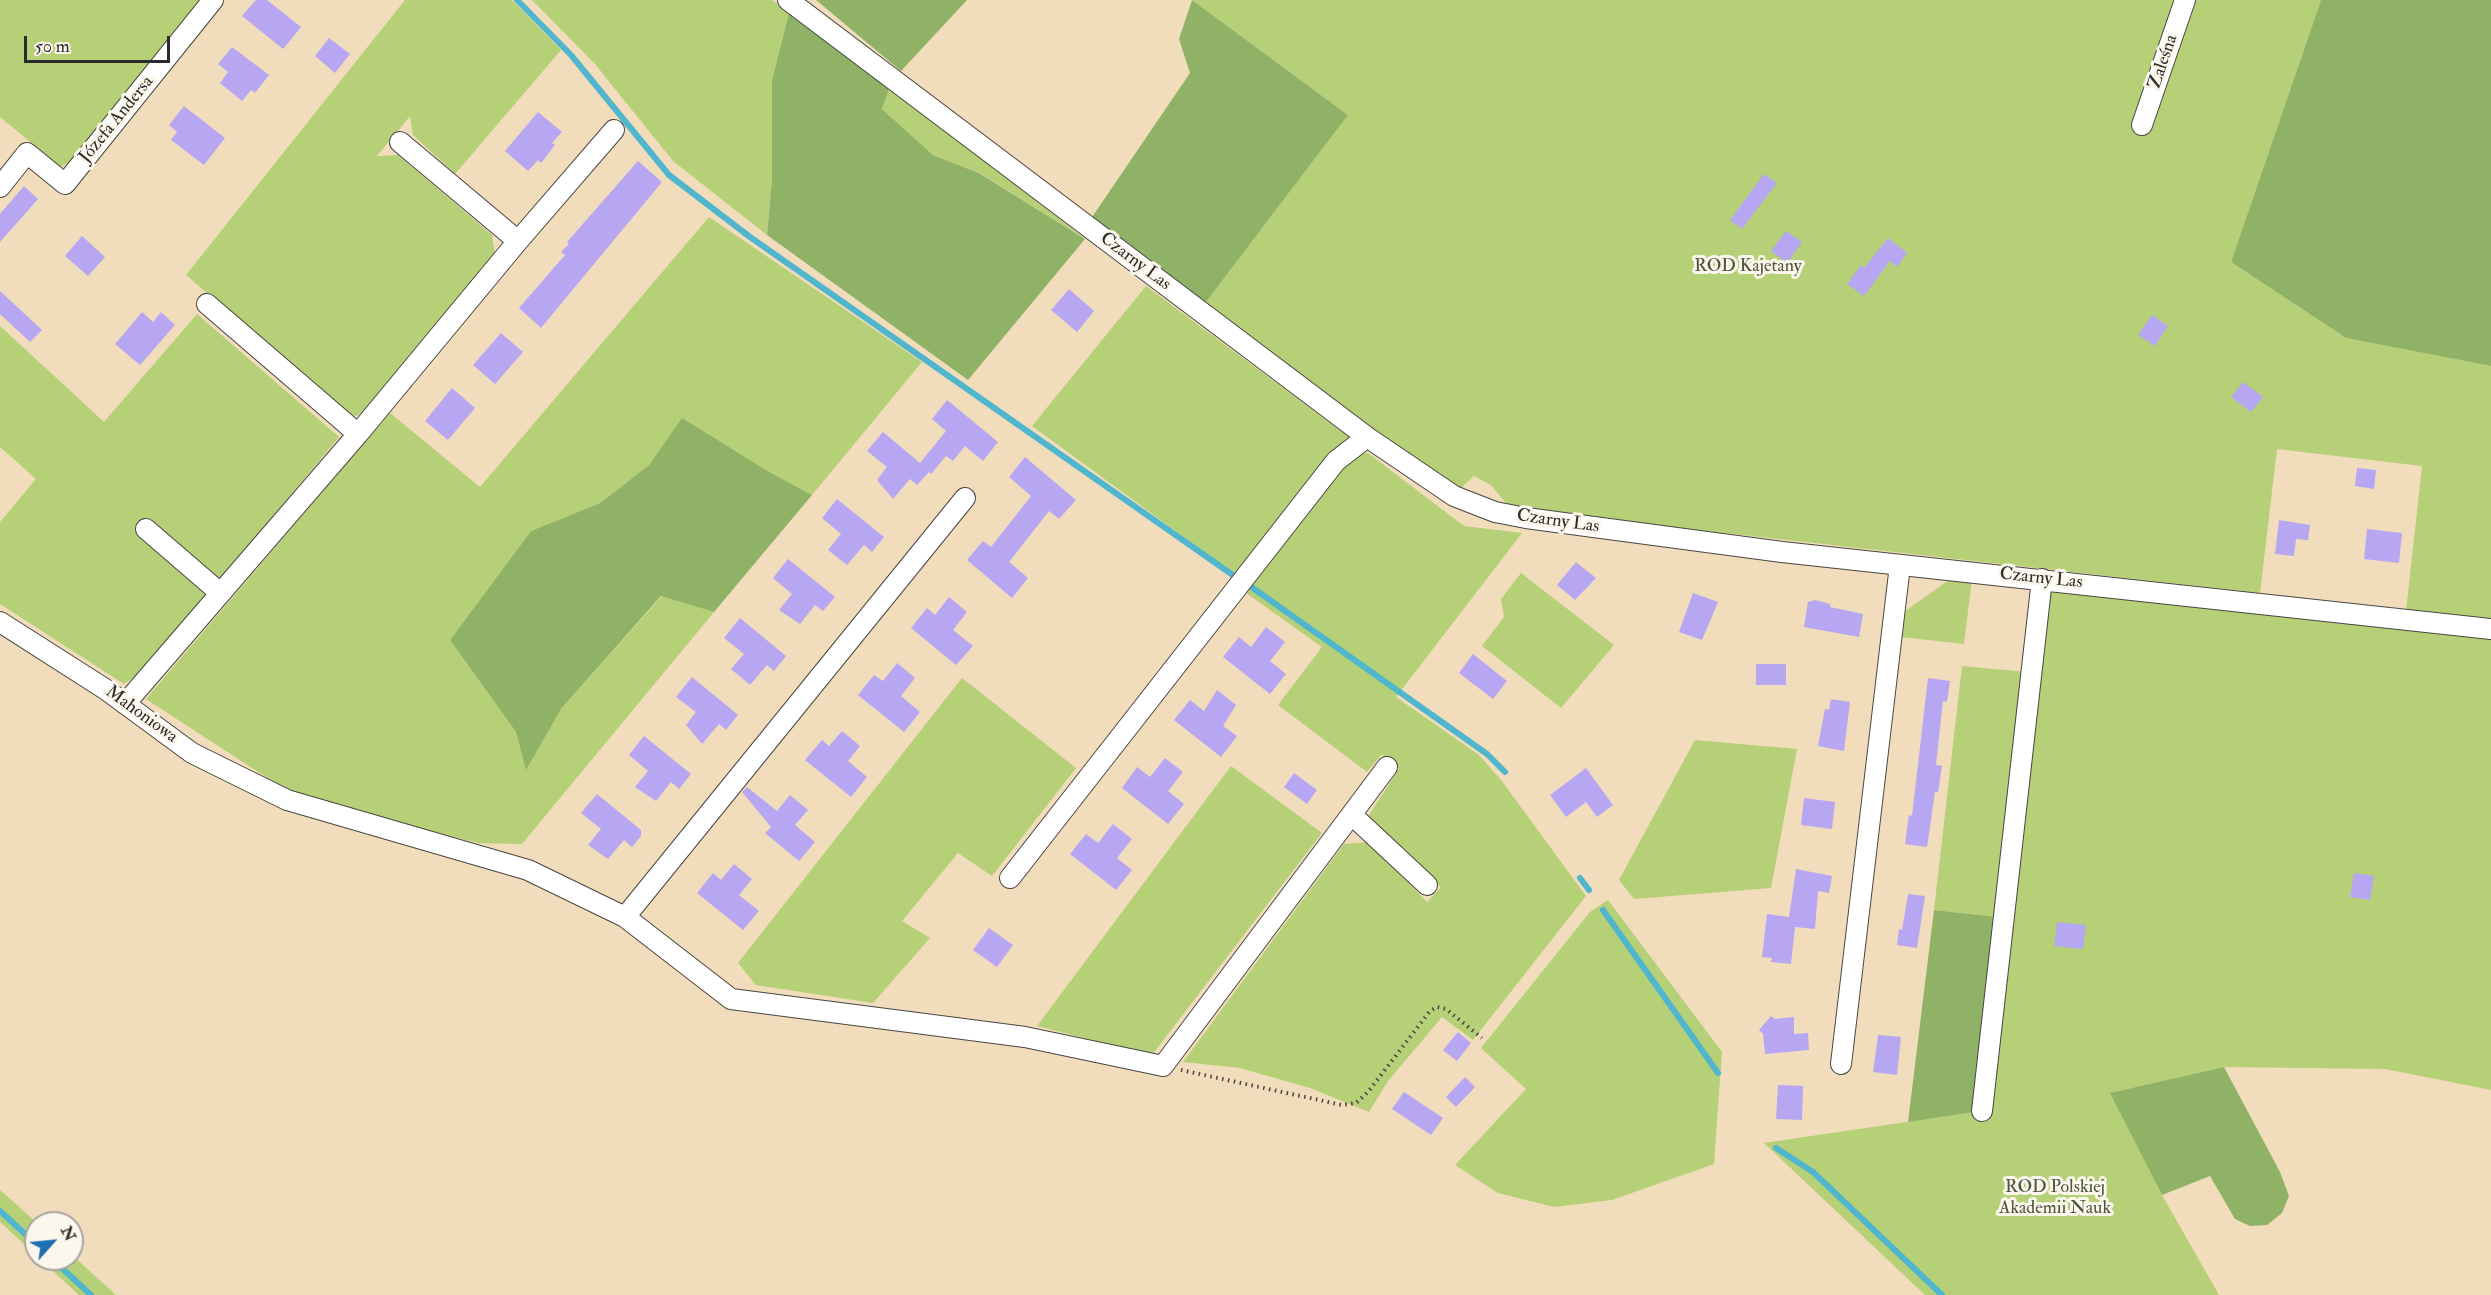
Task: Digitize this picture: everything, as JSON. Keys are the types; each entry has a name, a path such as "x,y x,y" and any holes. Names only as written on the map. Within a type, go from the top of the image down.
{"street":[{"name":"Józefa Andersa","path":"0,187 27,153 65,184 213,0"},
{"name":"Czarny Las","path":"788,0 1367,437 1454,496 1495,512 1526,519 1900,565 2491,629"},
{"name":"Zaleśna","path":"2142,125 2185,0"},
{"path":"125,704 219,592 358,434 518,241 614,130"},
{"path":"400,141 518,241"},
{"path":"207,304 358,434"},
{"path":"1010,878 1336,461 1367,437"},
{"path":"625,917 965,498"},
{"path":"146,529 219,592"},
{"path":"1841,1064 1900,565"},
{"path":"1982,1111 2042,579"},
{"name":"Mahoniowa","path":"0,622 125,704 192,753 287,800 528,870 625,917 731,999 1025,1037 1163,1066"},
{"path":"1163,1066 1387,767"},
{"path":"1352,815 1426,885"}],"path":[{"path":"1163,1066 1342,1105 1356,1103 1368,1092 1430,1011 1437,1007 1446,1009 1482,1038"}],"green space":[{"path":"0,0 204,0 77,157 61,167 0,117"},
{"path":"405,0 512,0 561,50 455,174 413,135 410,116 377,156 398,155 492,235 496,261 368,409 357,416 346,414 186,275"},
{"path":"532,0 772,0 789,13 772,80 772,179 767,235 673,161 595,64"},
{"path":"816,0 967,0 901,71"},
{"name":"ROD Kajetany","path":"1192,0 2176,0 2135,125 2149,133 2195,0 2321,0 2231,262 2346,338 2491,366 2491,621 2406,611 2422,466 2277,449 2260,593 1511,509 1491,485 1474,476 1457,492 1206,302 1348,115"},
{"path":"1192,0 1348,115 1206,302 1088,223 1190,73 1179,39"},
{"path":"2321,0 2491,0 2491,366 2346,338 2231,262"},
{"path":"789,13 890,86 882,109 933,155 979,173 1085,239 968,380 767,235 772,179 772,80"},
{"path":"890,86 1085,239 980,173 933,155 882,109"},
{"path":"709,217 922,362 812,495 682,419 649,465 600,503 531,531 450,640 516,732 526,769 561,709 662,596 714,612 522,844 478,843 295,796 146,699 390,413 480,487"},
{"path":"1146,286 1350,438 1240,578 1032,426"},
{"path":"197,314 339,437 144,670 124,684 0,604 0,522 36,479 0,447 0,326 104,422"},
{"path":"682,418 766,470 812,495 714,612 661,596 561,709 526,770 516,732 450,640 531,531 600,503 649,465"},
{"path":"1368,453 1464,526 1522,533 1396,697 1479,755 1501,780 1586,896 1473,1040 1442,1017 1388,1081 1369,1112 1310,1088 1240,1068 1183,1062 1344,844 1368,842 1427,902 1441,887 1367,818 1399,769 1382,754 1367,772 1278,705 1322,647 1242,590 1348,455"},
{"path":"1521,573 1614,645 1561,708 1482,646 1504,617 1501,599"},
{"path":"1953,577 1972,579 1964,644 1901,637 1904,612"},
{"name":"ROD Polskiej Akademii Nauk","path":"2050,588 2491,639 2491,1090 2385,1069 2224,1067 2111,1093 2162,1195 2219,1295 1925,1295 1764,1143 1974,1112"},
{"path":"1962,666 2026,672 1997,917 1934,910"},
{"path":"962,678 1076,768 992,876 958,853 902,921 930,938 873,1003 756,985 738,963"},
{"path":"1695,740 1797,749 1771,888 1634,899 1619,880"},
{"path":"1231,766 1322,833 1152,1055 1037,1026"},
{"path":"1608,900 1722,1052 1714,1164 1612,1200 1554,1207 1498,1193 1455,1165 1526,1089 1481,1048 1590,912"},
{"path":"1934,910 1997,917 1974,1112 1908,1122"},
{"path":"2224,1067 2280,1172 2289,1196 2282,1213 2267,1225 2250,1226 2235,1219 2210,1176 2162,1195 2110,1093"},
{"path":"0,1190 24,1211 24,1244 0,1222"},
{"path":"84,1266 116,1295 79,1295 53,1271 84,1271"}],"building":[{"path":"256,0 267,0 301,27 283,49 242,16"},
{"path":"329,38 350,54 335,73 315,56"},
{"path":"232,47 269,75 255,93 251,90 242,101 220,83 228,72 218,64"},
{"path":"184,106 225,138 204,165 171,140 177,132 169,125"},
{"path":"538,112 562,132 552,143 555,145 541,163 538,160 528,171 505,151"},
{"path":"638,161 662,182 541,328 519,308 565,255 561,252 569,244 567,242"},
{"path":"1764,174 1777,183 1742,229 1730,220"},
{"path":"24,186 38,199 0,242 0,214"},
{"path":"1786,231 1802,242 1787,263 1771,251"},
{"path":"82,236 105,257 88,276 65,256"},
{"path":"1888,238 1907,253 1897,267 1890,261 1864,296 1847,284 1861,265 1864,268"},
{"path":"1069,289 1094,311 1077,332 1051,310"},
{"path":"0,291 42,330 30,342 0,314"},
{"path":"142,312 153,322 161,312 175,325 140,365 115,344"},
{"path":"2152,315 2168,326 2155,346 2138,335"},
{"path":"501,333 523,352 495,384 473,365"},
{"path":"2243,382 2263,397 2251,412 2231,397"},
{"path":"452,388 475,408 448,440 425,421"},
{"path":"947,400 998,442 983,461 965,446 953,461 946,456 931,474 929,472 917,485 910,479 893,499 877,480 887,467 867,451 883,432 920,463 946,431 932,419"},
{"path":"1025,457 1076,500 1059,519 1049,511 1009,562 1028,578 1012,598 967,560 983,541 991,547 1031,496 1009,477"},
{"path":"2357,468 2376,470 2374,489 2355,486"},
{"path":"837,499 884,537 872,552 864,545 847,565 828,550 841,534 822,518"},
{"path":"2279,520 2310,525 2308,540 2296,539 2294,556 2275,554"},
{"path":"2367,529 2402,533 2399,563 2364,559"},
{"path":"788,559 835,597 823,611 815,605 800,624 779,610 792,594 773,578"},
{"path":"1576,562 1596,578 1575,600 1557,585"},
{"path":"1693,593 1718,602 1702,640 1679,632"},
{"path":"949,597 967,612 953,630 973,646 956,665 911,628 927,608 935,615"},
{"path":"1815,600 1830,604 1830,607 1863,614 1859,637 1804,627 1808,602"},
{"path":"740,618 786,656 774,671 767,665 750,685 731,669 744,654 724,638"},
{"path":"1266,627 1285,642 1270,661 1286,674 1270,694 1223,657 1239,637 1251,647"},
{"path":"1473,654 1507,681 1493,699 1459,673"},
{"path":"897,663 915,678 901,696 920,712 904,732 858,695 874,675 883,681"},
{"path":"1756,664 1786,664 1786,685 1756,685"},
{"path":"692,677 738,715 726,730 719,724 702,744 686,725 696,712 676,697"},
{"path":"1928,678 1950,681 1947,702 1943,701 1936,765 1942,766 1938,792 1935,792 1927,847 1905,844 1909,815 1912,816"},
{"path":"1217,690 1236,705 1223,726 1237,736 1221,757 1174,720 1190,700 1204,711"},
{"path":"1831,699 1850,702 1844,751 1818,746 1825,709 1829,710"},
{"path":"842,731 860,746 848,761 867,777 851,797 805,760 822,740 829,746"},
{"path":"644,736 691,774 679,789 671,782 656,801 635,787 648,771 629,755"},
{"path":"1165,758 1183,772 1168,791 1184,804 1168,824 1122,788 1137,767 1150,777"},
{"path":"1586,768 1613,805 1597,817 1586,802 1566,817 1550,795"},
{"path":"1294,773 1317,790 1307,804 1284,787"},
{"path":"747,787 777,811 790,795 808,810 795,825 815,842 799,861 765,833 771,827 742,792"},
{"path":"597,794 641,830 641,836 632,847 624,840 608,859 588,845 601,829 581,813"},
{"path":"1804,798 1835,802 1832,829 1801,825"},
{"path":"1113,824 1132,839 1117,858 1132,870 1116,890 1070,854 1086,834 1098,843"},
{"path":"734,864 752,879 739,895 759,911 743,930 697,893 713,873 721,880"},
{"path":"1796,869 1832,876 1829,893 1818,891 1815,929 1795,927 1791,964 1771,962 1772,958 1762,957 1767,914 1789,917"},
{"path":"2354,873 2374,876 2370,900 2350,897"},
{"path":"1908,894 1925,896 1917,948 1897,945"},
{"path":"2057,922 2086,925 2083,949 2054,946"},
{"path":"989,928 1013,945 997,967 973,950"},
{"path":"1771,1016 1775,1019 1794,1017 1794,1034 1808,1033 1809,1050 1765,1054 1763,1034 1759,1030"},
{"path":"1458,1032 1471,1043 1457,1061 1443,1050"},
{"path":"1878,1035 1901,1037 1897,1075 1873,1072"},
{"path":"1465,1077 1475,1087 1456,1107 1446,1097"},
{"path":"1778,1085 1803,1086 1802,1120 1776,1119"},
{"path":"1404,1092 1443,1118 1431,1135 1392,1109"}],"waterway":[{"path":"517,0 571,55 669,175 750,237 1237,578"},
{"path":"1250,586 1487,754 1505,772"},
{"path":"1580,878 1589,890"},
{"path":"1603,910 1718,1073"},
{"path":"1776,1148 1813,1172 1942,1295"},
{"path":"0,1211 24,1233"},
{"path":"65,1271 91,1295"}]}
